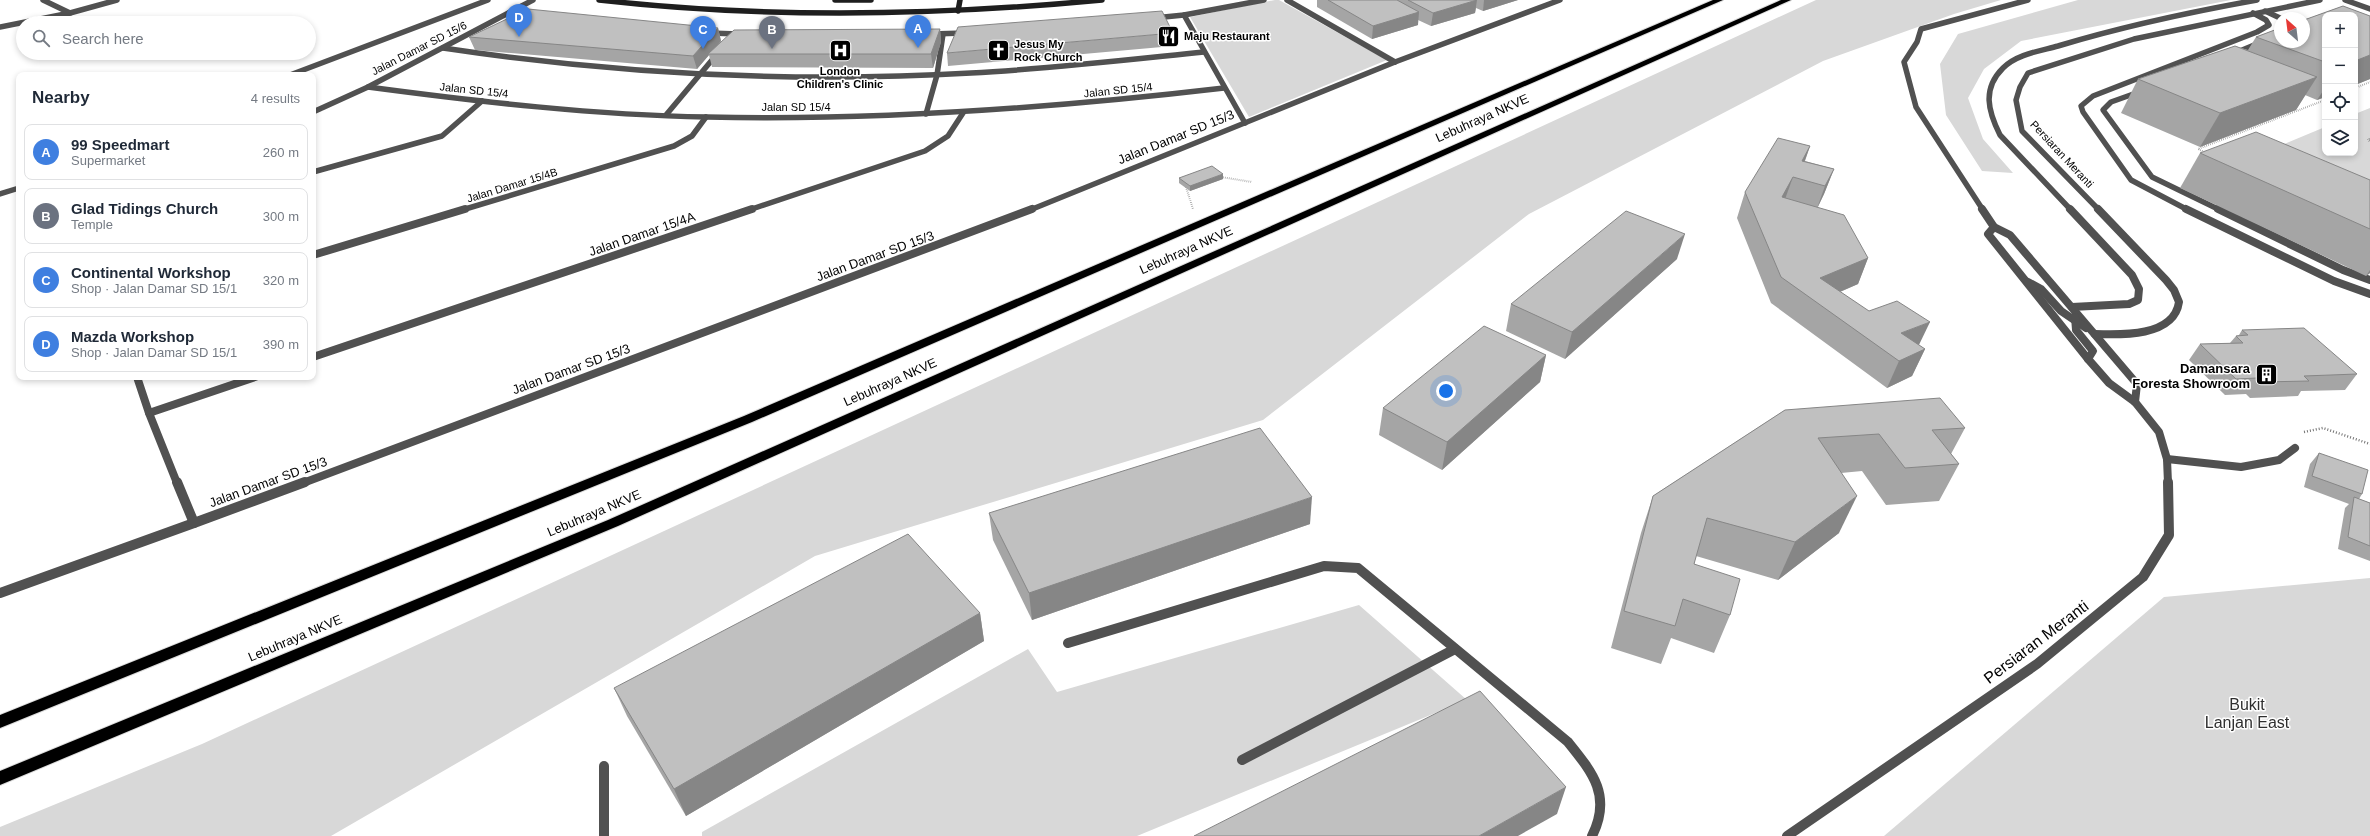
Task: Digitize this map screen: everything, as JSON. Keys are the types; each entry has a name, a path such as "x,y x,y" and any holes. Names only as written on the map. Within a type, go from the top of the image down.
{"highway":[{"name":"Lebuhraya NKVE","path":"0,722 748,419 1719,0"},
{"name":"Lebuhraya NKVE","path":"0,778 613,523 1787,0"}],"main road":[{"path":"599,0 698,10 837,14 958,11 1102,0"},
{"path":"835,0 871,0"},
{"path":"958,11 960,0"}],"street":[{"path":"43,0 70,13"},
{"path":"96,0 105,4"},
{"path":"54,16 118,0"},
{"path":"298,72 488,0"},
{"name":"Jalan Damar SD 15/6","path":"316,111 368,87 533,0"},
{"path":"1146,19 1184,15 1264,0"},
{"path":"1287,0 1395,62"},
{"name":"Jalan Damar SD 15/3","path":"0,593 194,524 981,230 1395,62 1560,0"},
{"path":"2028,0 1921,29 1917,42 1904,62 1916,107 1994,227 2010,235 2137,384 2135,402"},
{"path":"2072,307 2129,304 2138,300 2140,295 2139,289 2132,275 2000,135 1987,110 1991,86 2002,69 2024,56 2114,29 2257,0"},
{"name":"Persiaran Meranti","path":"2095,334 2129,335 2148,331 2170,319 2177,311 2179,303 2174,289 2161,274 2022,131 2016,113 2016,93 2020,83 2028,73 2134,39 2320,0"},
{"path":"2345,0 2370,9"},
{"path":"2246,2 2274,15"},
{"path":"2233,4 2266,20 2269,24 2257,32 2093,96 2081,106 2083,112 2131,180 2208,220 2334,281 2370,294"},
{"path":"2363,7 2370,5"},
{"path":"509,13 532,16"},
{"path":"1184,15 1245,123"},
{"path":"0,26 16,23"},
{"path":"928,34 973,32"},
{"path":"701,33 743,34"},
{"path":"730,40 735,34"},
{"path":"926,114 937,75 943,34"},
{"path":"2229,56 2264,41"},
{"path":"443,48 573,66 700,74 937,75 1204,52"},
{"path":"666,115 720,51"},
{"path":"2184,61 2195,66"},
{"name":"Jalan SD 15/4","path":"368,87 482,101 706,117 963,113 1123,100 1224,88"},
{"path":"2148,88 2111,102 2103,110 2152,177 2219,211 2343,270 2370,280"},
{"path":"316,171 442,136 450,131 482,101"},
{"name":"Jalan Damar 15/4A","path":"316,356 925,151 944,142 954,131 963,113"},
{"name":"Jalan Damar 15/4B","path":"316,254 674,146 692,136 706,117"},
{"path":"0,194 16,189"},
{"path":"2208,220 2219,211"},
{"name":"Persiaran Meranti","path":"1787,836 2037,664 2143,577 2169,535 2167,458 2159,432 2135,402 2109,383 2023,280 1988,234 1994,227"},
{"path":"2023,280 2041,289 2061,311 2095,334"},
{"path":"2072,307 2076,330 2093,352 2088,359"},
{"path":"138,380 149,413 194,524"},
{"path":"149,413 246,380"},
{"path":"2167,458 2241,467 2279,460 2295,448"},
{"path":"1068,643 1324,566 1358,568 1568,742 1590,767 1601,789 1601,814 1592,836"},
{"path":"1242,760 1455,649"},
{"path":"604,766 604,836"}],"path":[{"path":"2358,87 2370,82"},
{"path":"2212,156 2198,150 2322,101"},
{"path":"2370,139 2368,139 2370,142"},
{"path":"1214,175 1281,188"},
{"path":"1191,184 1186,186 1198,224"},
{"path":"2295,448 2299,434 2323,428 2370,444"}],"green space":[{"path":"1279,0 1387,60 1249,117 1190,17"},
{"path":"1816,0 2001,0 1954,14 1823,61 1529,214 1263,420 815,556 331,836 0,836 0,827 202,744"},
{"path":"2078,0 2231,0 2021,41 1984,69 1968,98 1983,139 2013,173 1982,171 1946,115 1940,64 1958,34"},
{"path":"2370,108 2370,209 2251,158 2322,128 2322,156 2358,156 2358,113"},
{"name":"Bukit Lanjan East","path":"2370,578 2370,836 1884,836 2164,597"},
{"path":"1359,605 1467,700 1137,836 702,836 702,832 1028,649 1057,692"}],"building":[{"path":"1328,0 1397,0 1419,12 1373,26"},
{"path":"1408,0 1477,0 1433,13"},
{"path":"2343,6 2370,16 2370,55 2358,60 2358,12 2326,12"},
{"path":"528,9 718,28 693,56 469,37"},
{"path":"1162,11 1173,33 947,53 958,27"},
{"path":"2322,14 2322,61 2286,48 2310,48 2310,18"},
{"path":"940,29 931,54 708,54 734,30"},
{"path":"2274,30 2274,44 2256,37"},
{"path":"2235,46 2317,77 2220,113 2138,79"},
{"path":"2256,132 2370,180 2370,229 2200,153"},
{"path":"1778,138 1810,146 1802,161 1834,169 1825,186 1793,177 1782,197 1844,215 1868,258 1820,278 1869,311 1897,301 1930,322 1901,333 1925,349 1899,361 1781,277 1745,192"},
{"path":"1212,166 1223,174 1190,186 1179,178"},
{"path":"1626,211 1685,234 1572,332 1511,304"},
{"path":"1484,326 1546,355 1447,442 1383,408"},
{"path":"2304,328 2357,374 2304,376 2309,381 2261,382 2257,378 2236,379 2200,344 2243,343 2236,336 2248,335 2242,330"},
{"path":"1940,398 1965,428 1932,430 1959,464 1905,468 1879,434 1818,438 1857,496 1795,542 1707,518 1694,564 1740,579 1730,615 1683,599 1675,626 1624,611 1653,496 1785,410"},
{"path":"1260,428 1312,497 1029,593 989,513"},
{"path":"2319,453 2368,470 2362,494 2312,476"},
{"path":"2354,497 2370,503 2370,546 2348,537"},
{"path":"908,534 980,613 674,789 614,688"},
{"path":"1480,691 1566,787 1479,836 1194,836"}],"place":[{"name":"Maju Restaurant","path":"1168,36"},
{"name":"Mazda Workshop","path":"519,37"},
{"name":"99 Speedmart","path":"918,48"},
{"name":"Continental Workshop","path":"703,49"},
{"name":"Glad Tidings Church","path":"772,49"},
{"name":"Jesus My Rock Church","path":"999,50"},
{"name":"London Children's Clinic","path":"840,51"},
{"name":"Damansara Foresta Showroom","path":"2266,375"}]}
